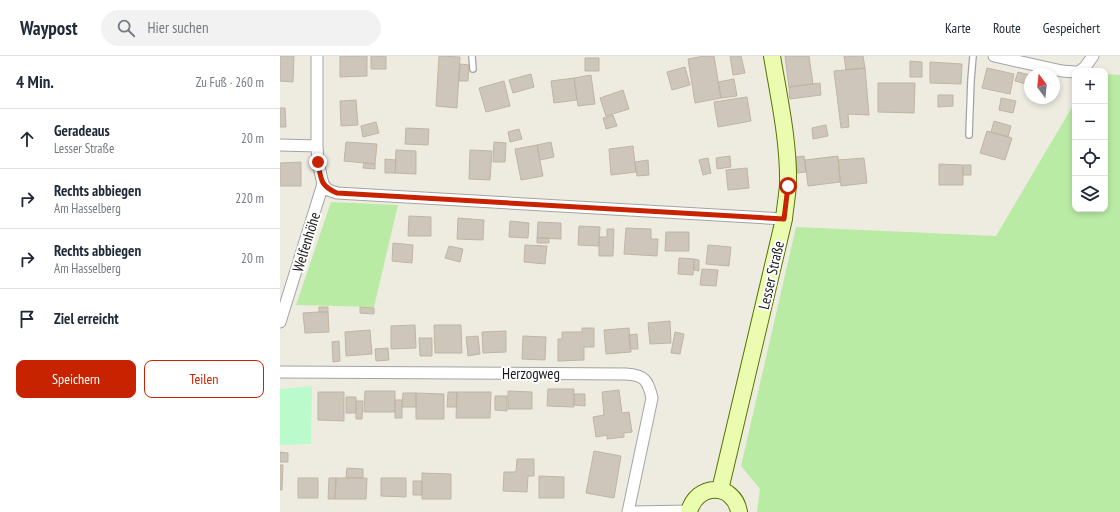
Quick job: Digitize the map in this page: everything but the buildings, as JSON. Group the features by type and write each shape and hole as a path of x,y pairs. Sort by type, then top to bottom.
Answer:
{"street":[{"path":"317,56 318,162 323,184 328,190 337,193 784,219"},
{"name":"Lesser Straße","path":"720,490 784,219 788,186 788,168 782,118 772,56"},
{"path":"994,56 1062,71 1072,72"},
{"path":"1084,68 1093,56"},
{"path":"280,145 317,146"},
{"name":"Welfenhöhe","path":"280,322 284,297 323,184"},
{"name":"Herzogweg","path":"280,372 626,374 643,378 646,380 652,398 628,512"},
{"path":"632,512 689,512 693,501 700,494 710,490 720,490 729,494 736,501 739,512"}],"lane":[{"path":"472,56 473,70"},
{"path":"970,135 973,56"}],"green space":[{"path":"1108,74 1120,75 1120,512 757,512 760,489 741,466 796,227 996,236 1072,107 1072,212 1108,212"},
{"path":"331,202 398,205 374,307 296,305"},
{"path":"312,386 311,444 280,445 280,389"}],"route":[{"path":"318,162 323,184 328,190 337,193 784,219 788,186"}]}
